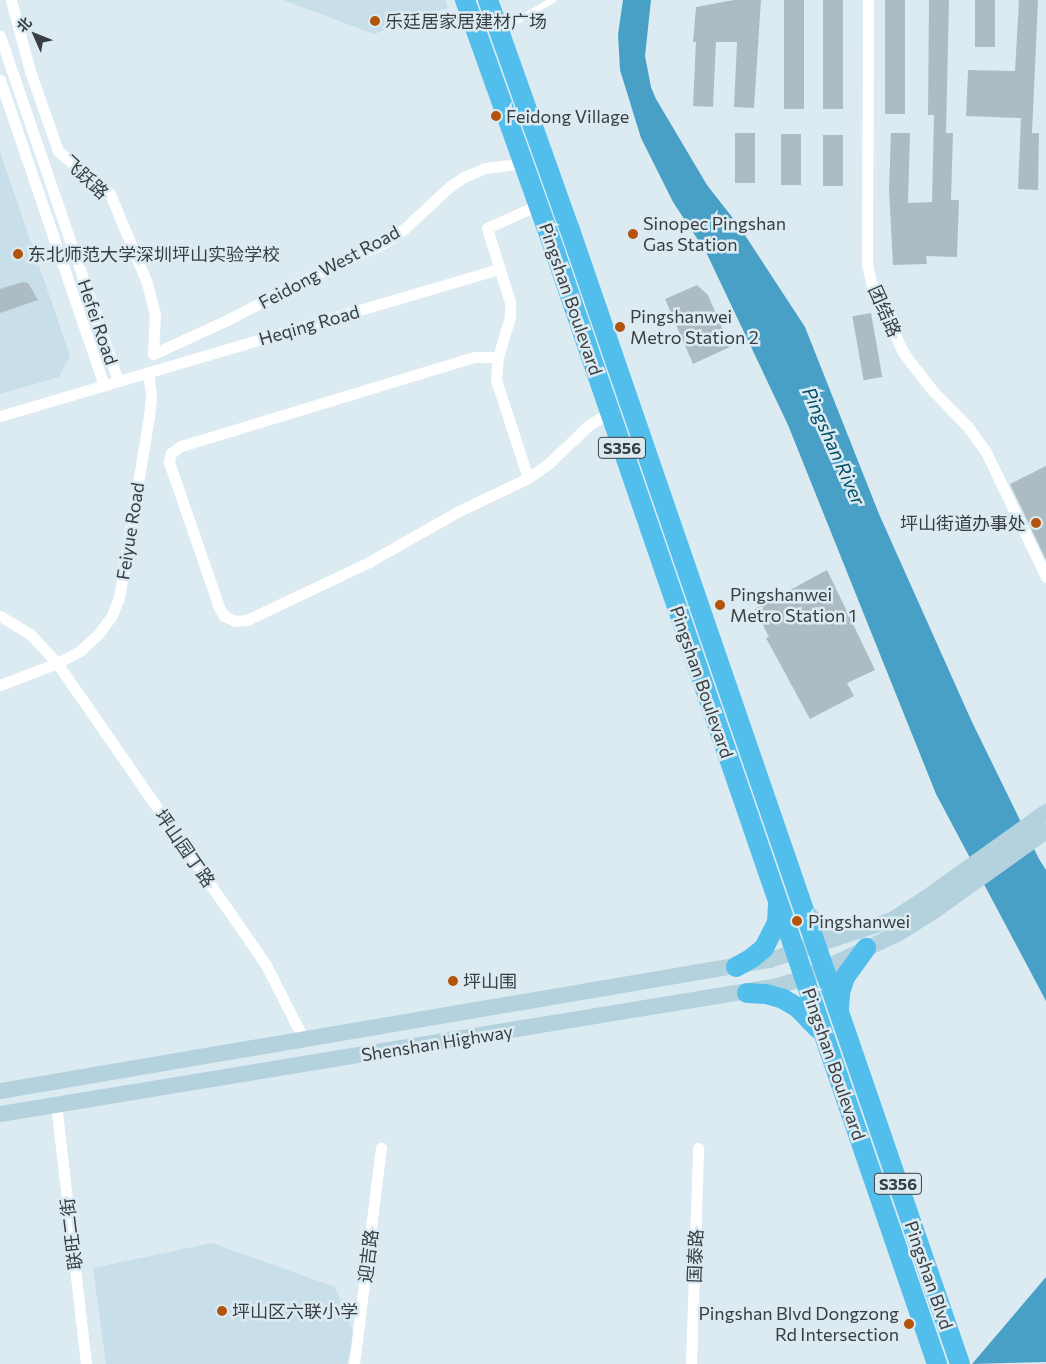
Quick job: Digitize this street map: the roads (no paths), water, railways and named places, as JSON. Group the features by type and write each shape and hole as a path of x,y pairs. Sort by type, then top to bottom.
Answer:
{"highway":[{"name":"Pingshan Boulevard","path":"465,0 610,413 937,1364"},
{"name":"Pingshan Boulevard","path":"488,0 569,227 784,854"},
{"name":"Pingshan Blvd","path":"784,854 958,1360"},
{"path":"736,967 752,958 764,948 773,935 778,910 776,896"},
{"path":"839,1013 840,993 845,977 866,948"},
{"path":"747,993 766,994 783,999 797,1007 809,1018 827,1044"}],"main road":[{"path":"970,876 1044,820"},
{"name":"Shenshan Highway","path":"0,1091 736,967 796,952 892,920 970,876"},
{"name":"Shenshan Highway","path":"0,1114 747,993 804,978 899,933 970,876"},
{"path":"802,907 813,919 827,927 853,933"}],"street":[{"name":"飞跃路","path":"11,0 30,71 58,151 110,194 148,283 154,314 154,354"},
{"name":"团结路","path":"868,0 868,264 872,285 903,352 934,392 968,427 985,450 1046,577"},
{"name":"Hefei Road","path":"0,36 118,381"},
{"name":"Hefei Road","path":"0,80 104,385"},
{"name":"Feidong West Road","path":"154,354 386,242 404,229 449,187 464,177 485,168 523,163"},
{"path":"528,478 496,380 498,357 510,317 510,302 487,228 538,206"},
{"name":"Heqing Road","path":"0,416 499,269"},
{"path":"498,357 474,357 181,446 171,453 169,462 219,607 224,616 235,621 247,620 369,562 457,512 528,478 548,464 590,424 610,413"},
{"name":"Feiyue Road","path":"0,685 57,663 81,650 99,633 111,617 119,598 149,416 151,396 148,372"},
{"name":"坪山园丁路","path":"0,616 30,634 57,663 266,965 304,1040"},
{"name":"联旺二街","path":"56,1104 86,1364"},
{"name":"迎吉路","path":"354,1364 381,1148"},
{"name":"国泰路","path":"692,1364 698,1148"}],"lane":[{"path":"499,31 553,0"}],"water":[{"name":"Pingshan River","path":"623,0 651,0 645,56 651,87 656,99 707,185 739,226 805,327 879,514 972,722 1046,870 1046,1001 936,794 788,425 706,252 673,202 641,138 620,70 618,34"},
{"path":"1046,1277 1046,1362 972,1364"}],"place":[{"name":"乐廷居家居建材广场","path":"375,21"},
{"name":"Feidong Village","path":"496,116"},
{"name":"Sinopec Pingshan Gas Station","path":"633,234"},
{"name":"东北师范大学深圳坪山实验学校","path":"18,254"},
{"name":"Pingshanwei Metro Station 2","path":"620,327"},
{"name":"坪山街道办事处","path":"1036,523"},
{"name":"Pingshanwei Metro Station 1","path":"720,605"},
{"name":"Pingshanwei","path":"797,921"},
{"name":"坪山围","path":"453,981"},
{"name":"坪山区六联小学","path":"222,1311"},
{"name":"Pingshan Blvd Dongzong Rd Intersection","path":"909,1324"}]}
